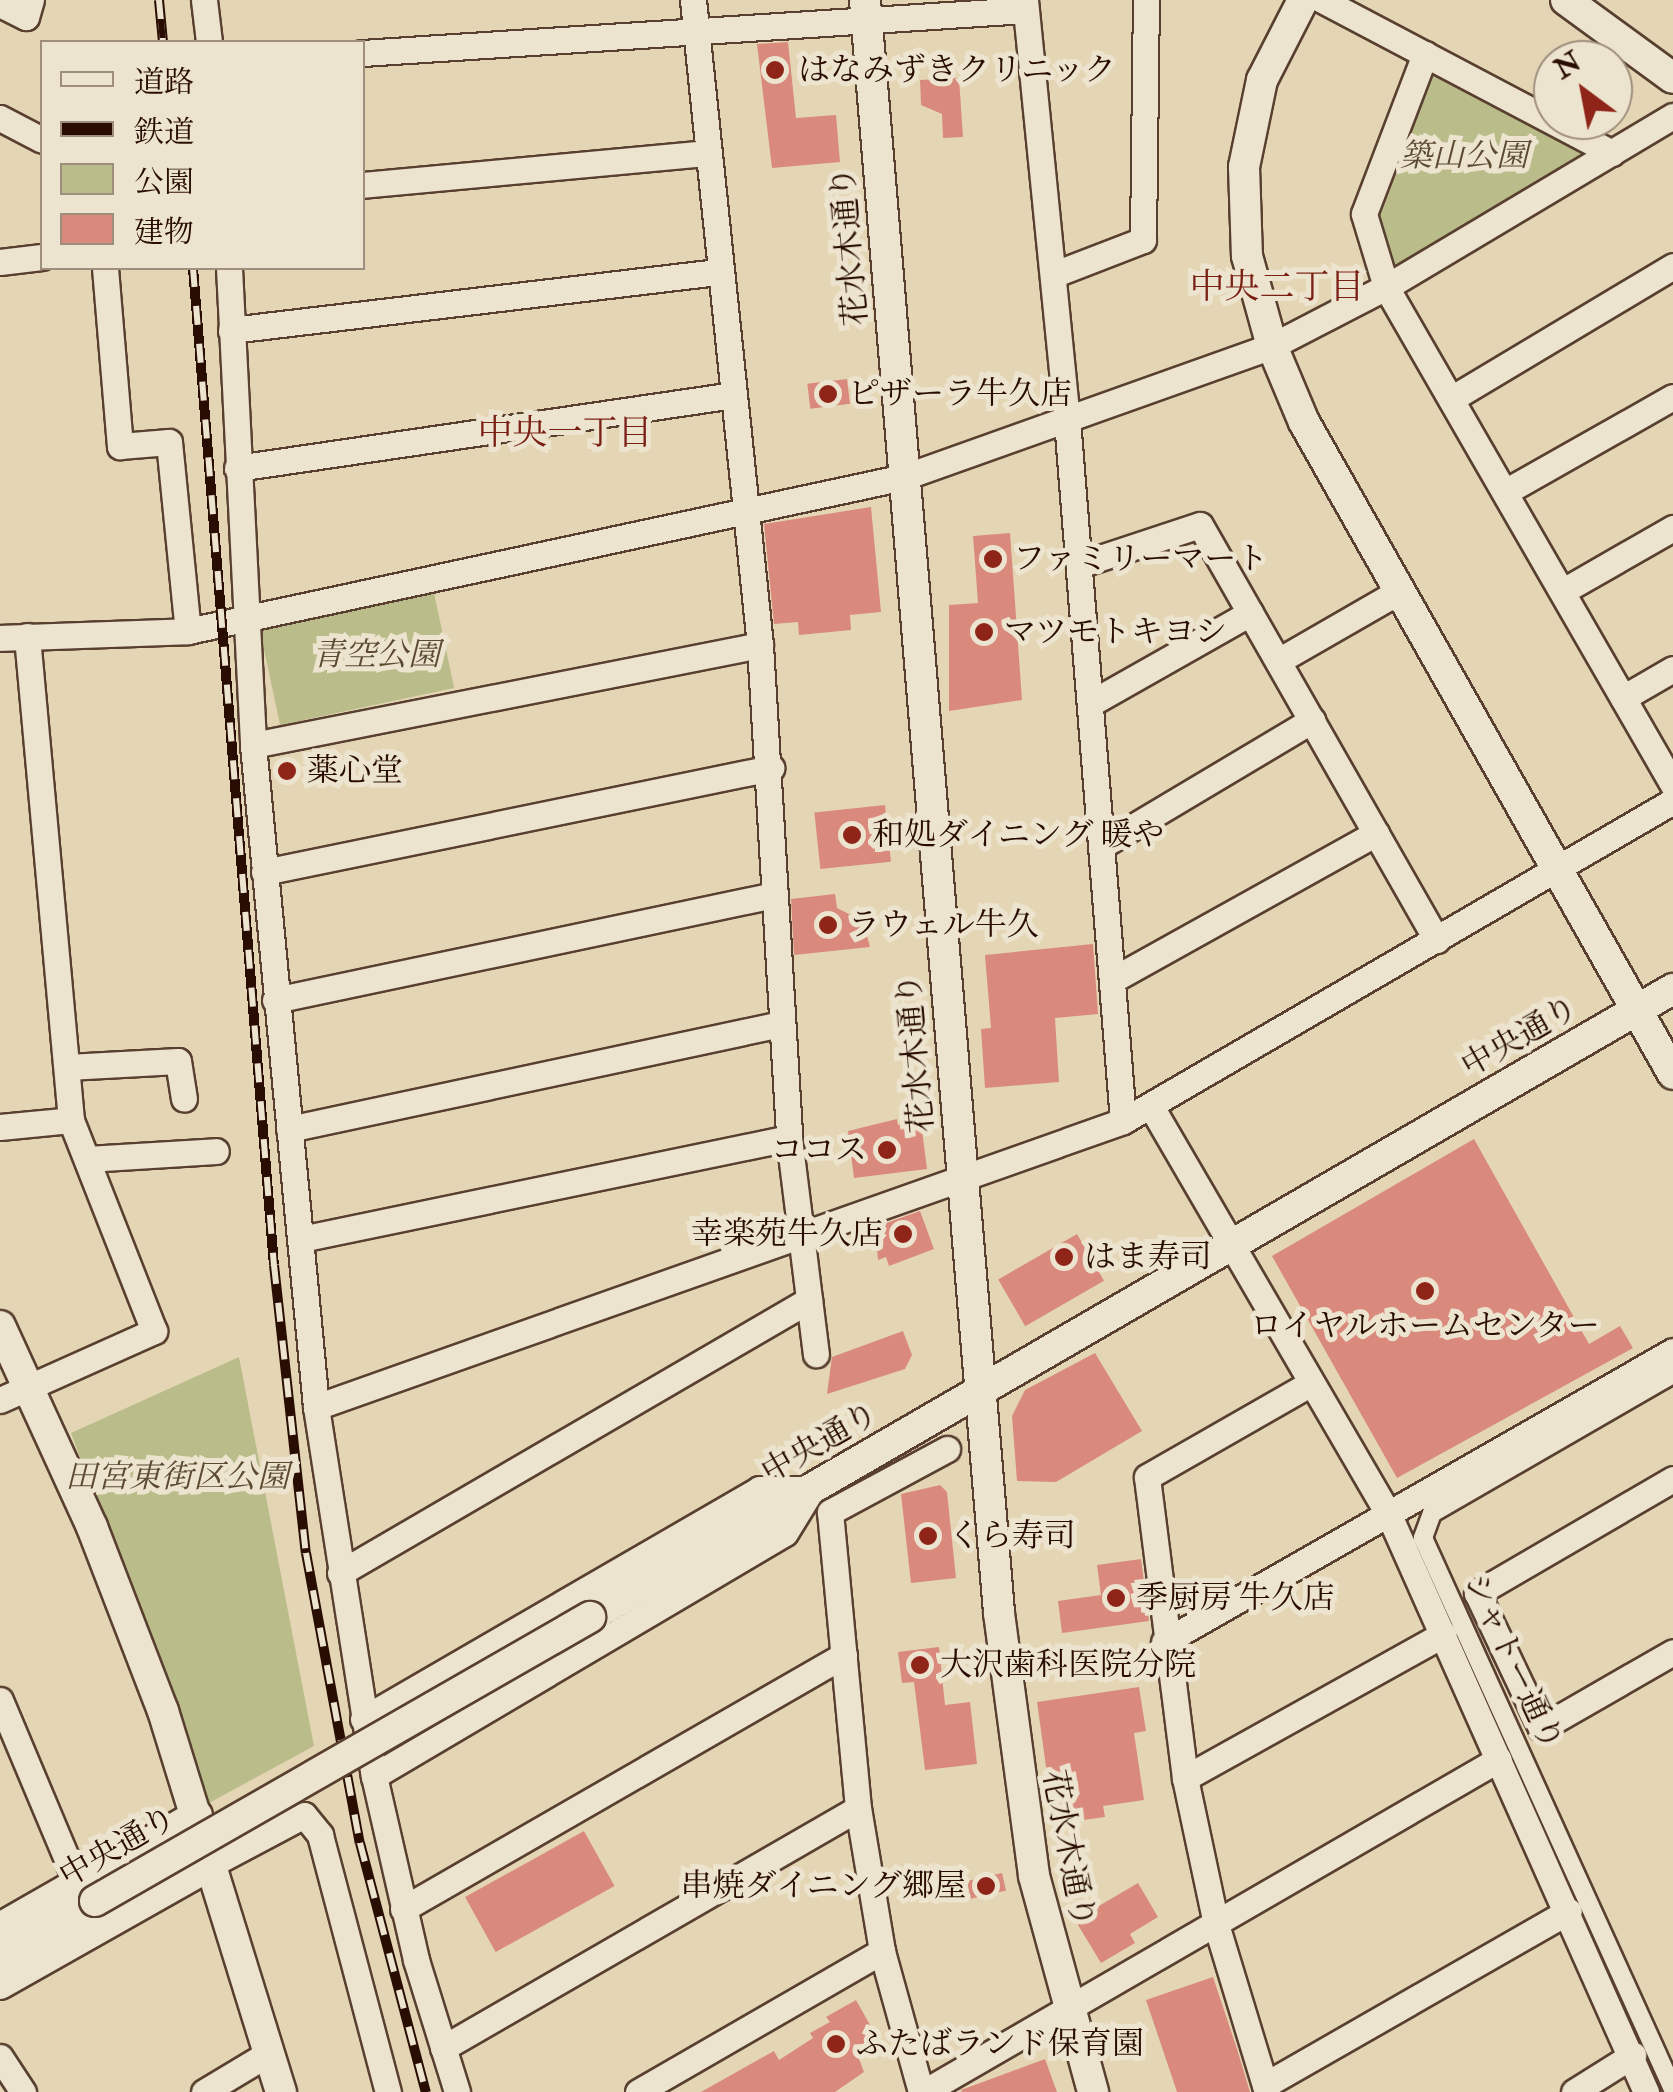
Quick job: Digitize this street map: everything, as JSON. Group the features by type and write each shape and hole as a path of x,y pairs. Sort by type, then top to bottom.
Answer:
{"street":[{"path":"0,4 26,16 30,0"},
{"path":"204,0 209,40"},
{"path":"693,0 760,645 771,768 774,896 789,1138 816,1354"},
{"path":"1054,274 1143,240 1146,0"},
{"path":"1303,0 1262,80 1244,167 1246,256 1272,346 1304,422 1673,1074"},
{"path":"1322,0 1612,153"},
{"path":"1566,0 1673,78"},
{"path":"365,52 698,30 866,11 1026,5 1068,420 1123,1121"},
{"name":"花水木通り","path":"866,11 979,1390 1015,1762 1067,2008 1092,2092"},
{"path":"1425,54 1364,214 1386,288 1673,785"},
{"path":"0,638 188,631 904,477 1272,346 1386,288 1673,116"},
{"path":"0,118 40,139"},
{"path":"365,185 707,153"},
{"path":"0,262 40,257"},
{"path":"1451,399 1673,266"},
{"path":"105,270 120,446 168,442 188,631"},
{"path":"229,270 253,745 316,1407 374,1776 403,1909 456,2092"},
{"path":"232,330 720,272"},
{"path":"237,468 734,395"},
{"path":"1505,492 1673,397"},
{"path":"1080,565 1200,525 1437,940"},
{"path":"1563,592 1673,528"},
{"path":"1278,662 1398,592"},
{"path":"1091,703 1250,613"},
{"path":"0,1400 31,1390 154,1330 71,1120 27,636"},
{"path":"253,745 760,645"},
{"path":"1624,698 1673,669"},
{"path":"1101,846 1312,720"},
{"path":"264,872 771,768"},
{"path":"316,1407 1123,1121 1152,1108 1673,801"},
{"path":"1114,979 1376,833"},
{"path":"275,1000 774,896"},
{"name":"中央通り","path":"0,1955 86,1892 590,1616 1673,989"},
{"path":"289,1129 781,1024"},
{"path":"66,1067 178,1061 184,1099"},
{"path":"1152,1108 1389,1515 1569,1911 1646,2092"},
{"path":"0,1127 71,1120"},
{"path":"300,1239 789,1138"},
{"path":"86,1160 216,1151"},
{"path":"340,1573 810,1300"},
{"path":"0,1326 92,1528 196,1815 281,2092"},
{"path":"1164,1642 1673,1351"},
{"name":"シャトー通り","path":"1673,1374 1432,1513 1422,1538 1673,2089"},
{"path":"1312,1383 1147,1477 1164,1642 1185,1778 1216,1924 1266,2089 1569,1911"},
{"path":"947,1449 830,1512 858,1808 882,1951 922,2092 1500,1759"},
{"path":"1673,1479 1477,1593 1541,1728 1673,1652"},
{"path":"364,1719 758,1489 812,1489"},
{"path":"374,1776 784,1533 812,1489"},
{"path":"1185,1778 1444,1634"},
{"path":"403,1909 844,1656"},
{"path":"0,1700 86,1892"},
{"path":"443,2048 858,1808"},
{"path":"0,1928 86,1892 196,1815"},
{"path":"0,1984 304,1815 320,1835 388,2092"},
{"path":"638,2092 882,1951"},
{"path":"204,2092 270,2052"},
{"path":"1574,2092 1633,2055"},
{"path":"0,2057 22,2092"}],"green space":[{"name":"築山公園","path":"1425,54 1533,111 1533,140 1587,140 1612,153 1386,287 1364,215"},
{"name":"青空公園","path":"434,593 454,688 280,725 260,630"},
{"name":"田宮東街区公園","path":"239,1357 314,1746 209,1803 71,1433"}],"building":[{"path":"788,42 796,118 836,115 840,162 772,168 757,44"},
{"path":"959,78 963,137 943,138 942,114 921,105 920,80"},
{"name":"ピザーラ牛久店","path":"847,379 850,404 810,409 807,384"},
{"path":"871,507 881,612 850,615 851,630 799,635 798,622 774,624 764,524"},
{"name":"マツモトキヨシ","path":"1010,533 1022,700 949,711 949,605 978,603 973,536"},
{"name":"和処ダイニング 暖や","path":"885,805 891,862 820,869 814,812"},
{"name":"ラウェル牛久","path":"835,894 837,908 863,921 870,947 794,955 791,899"},
{"path":"1093,944 1098,1014 1055,1018 1059,1082 985,1088 981,1029 991,1028 985,955"},
{"name":"ココス","path":"897,1119 898,1125 921,1122 927,1169 854,1178 848,1131"},
{"name":"ロイヤルホームセンター","path":"1474,1139 1589,1344 1620,1326 1633,1348 1397,1478 1272,1256"},
{"name":"幸楽苑牛久店","path":"920,1211 934,1249 889,1266 886,1257 878,1260 875,1227"},
{"name":"はま寿司","path":"1077,1234 1104,1281 1025,1326 998,1280"},
{"path":"903,1331 912,1355 905,1369 827,1394 832,1357"},
{"path":"1095,1353 1142,1431 1056,1482 1017,1481 1012,1416 1025,1390"},
{"name":"くら寿司","path":"940,1485 947,1492 956,1578 911,1583 901,1494"},
{"name":"季厨房 牛久店","path":"1141,1559 1149,1621 1062,1633 1058,1601 1101,1595 1097,1565"},
{"path":"939,1647 945,1705 970,1702 977,1764 925,1770 914,1682 902,1683 898,1652"},
{"path":"1139,1687 1146,1731 1134,1733 1144,1800 1103,1806 1105,1817 1054,1824 1037,1702"},
{"path":"584,1831 615,1886 496,1952 465,1897"},
{"name":"串焼ダイニング郷屋","path":"1002,1873 1006,1891 971,1899 967,1881"},
{"path":"1138,1883 1158,1917 1130,1934 1135,1943 1101,1963 1075,1920"},
{"path":"1213,1977 1250,2092 1177,2092 1146,2000"},
{"name":"ふたばランド保育園","path":"856,2000 878,2039 856,2051 864,2072 835,2092 701,2092 774,2051 779,2060 813,2038 810,2033 830,2022 826,2017"},
{"path":"1045,2059 1057,2092 961,2090"}],"railway":[{"path":"159,0 163,40"},
{"path":"193,270 274,1265 306,1553 360,1843 426,2092"}],"place":[{"name":"はなみずきクリニック","path":"775,70"},
{"name":"ピザーラ牛久店","path":"828,394"},
{"name":"ファミリーマート","path":"993,559"},
{"name":"マツモトキヨシ","path":"984,632"},
{"name":"薬心堂","path":"287,771"},
{"name":"和処ダイニング 暖や","path":"852,835"},
{"name":"ラウェル牛久","path":"828,925"},
{"name":"ココス","path":"887,1150"},
{"name":"幸楽苑牛久店","path":"903,1234"},
{"name":"はま寿司","path":"1064,1257"},
{"name":"ロイヤルホームセンター","path":"1425,1291"},
{"name":"くら寿司","path":"928,1536"},
{"name":"季厨房 牛久店","path":"1116,1598"},
{"name":"大沢歯科医院分院","path":"920,1665"},
{"name":"串焼ダイニング郷屋","path":"986,1886"},
{"name":"ふたばランド保育園","path":"836,2044"}],"district":[{"name":"中央二丁目","path":"1277,287"},
{"name":"中央一丁目","path":"565,433"}]}
